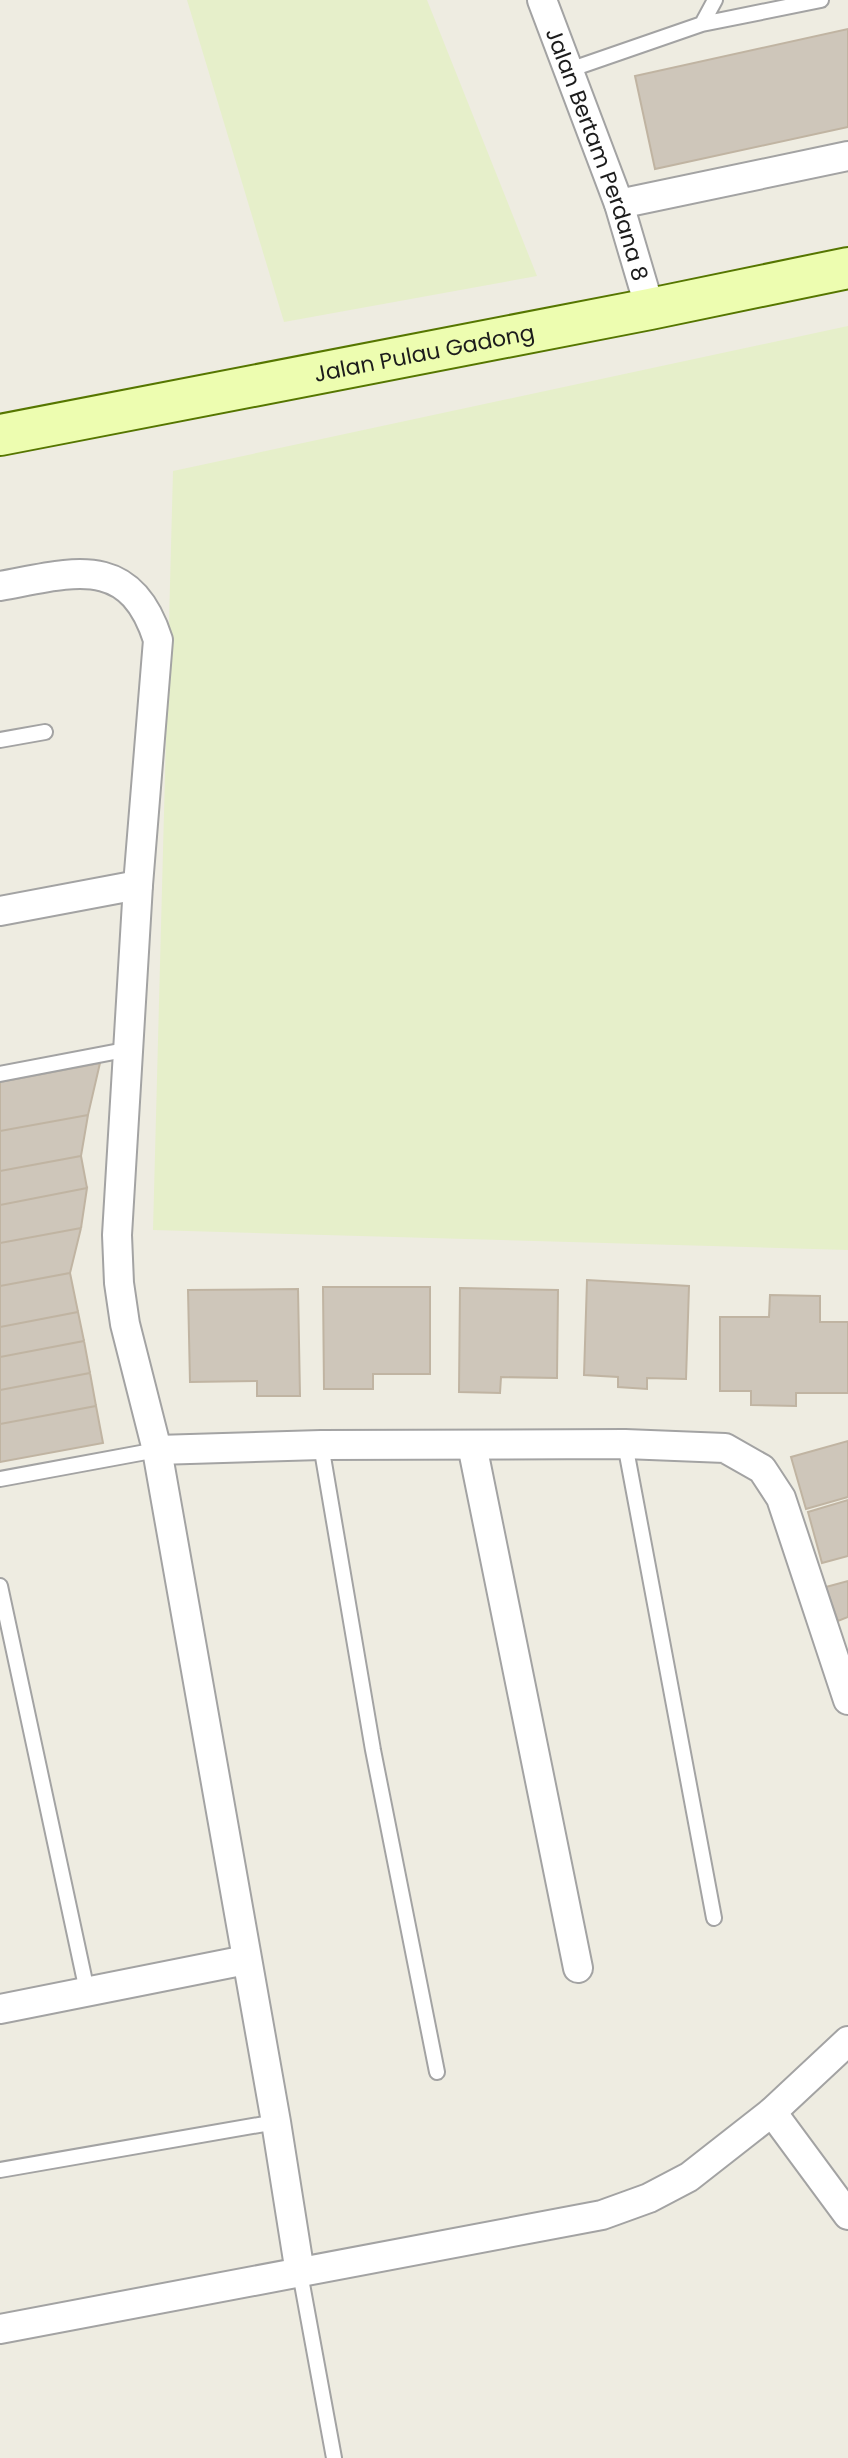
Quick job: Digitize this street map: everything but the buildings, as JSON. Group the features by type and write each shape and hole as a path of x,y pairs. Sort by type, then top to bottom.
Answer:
{"main road":[{"name":"Jalan Pulau Gadong","path":"0,435 848,268"}],"street":[{"name":"Jalan Bertam Perdana 8","path":"542,0 619,204 650,309"},
{"path":"619,204 848,156"},
{"path":"0,586 79,572 121,584 137,596 150,616 158,640 138,885 117,1235 119,1283 125,1324 157,1450 300,2273"},
{"path":"0,911 138,885"},
{"path":"157,1450 321,1445 625,1444 725,1448 762,1469 781,1498 848,1700"},
{"path":"472,1445 578,1968"},
{"path":"0,2009 246,1960"},
{"path":"0,2329 602,2215 649,2198 689,2177 772,2112 848,2041"},
{"path":"772,2112 848,2215"}],"lane":[{"path":"702,24 715,0"},
{"path":"569,70 702,24 821,0"},
{"path":"0,740 45,732"},
{"path":"0,1074 130,1049"},
{"path":"625,1444 714,1918"},
{"path":"321,1445 373,1750 437,2072"},
{"path":"0,1479 157,1450"},
{"path":"0,1586 87,1991"},
{"path":"0,2170 276,2122"},
{"path":"300,2273 334,2458"}],"green space":[{"path":"187,0 427,0 537,276 284,322"},
{"path":"848,326 848,1250 153,1230 173,471"}]}
